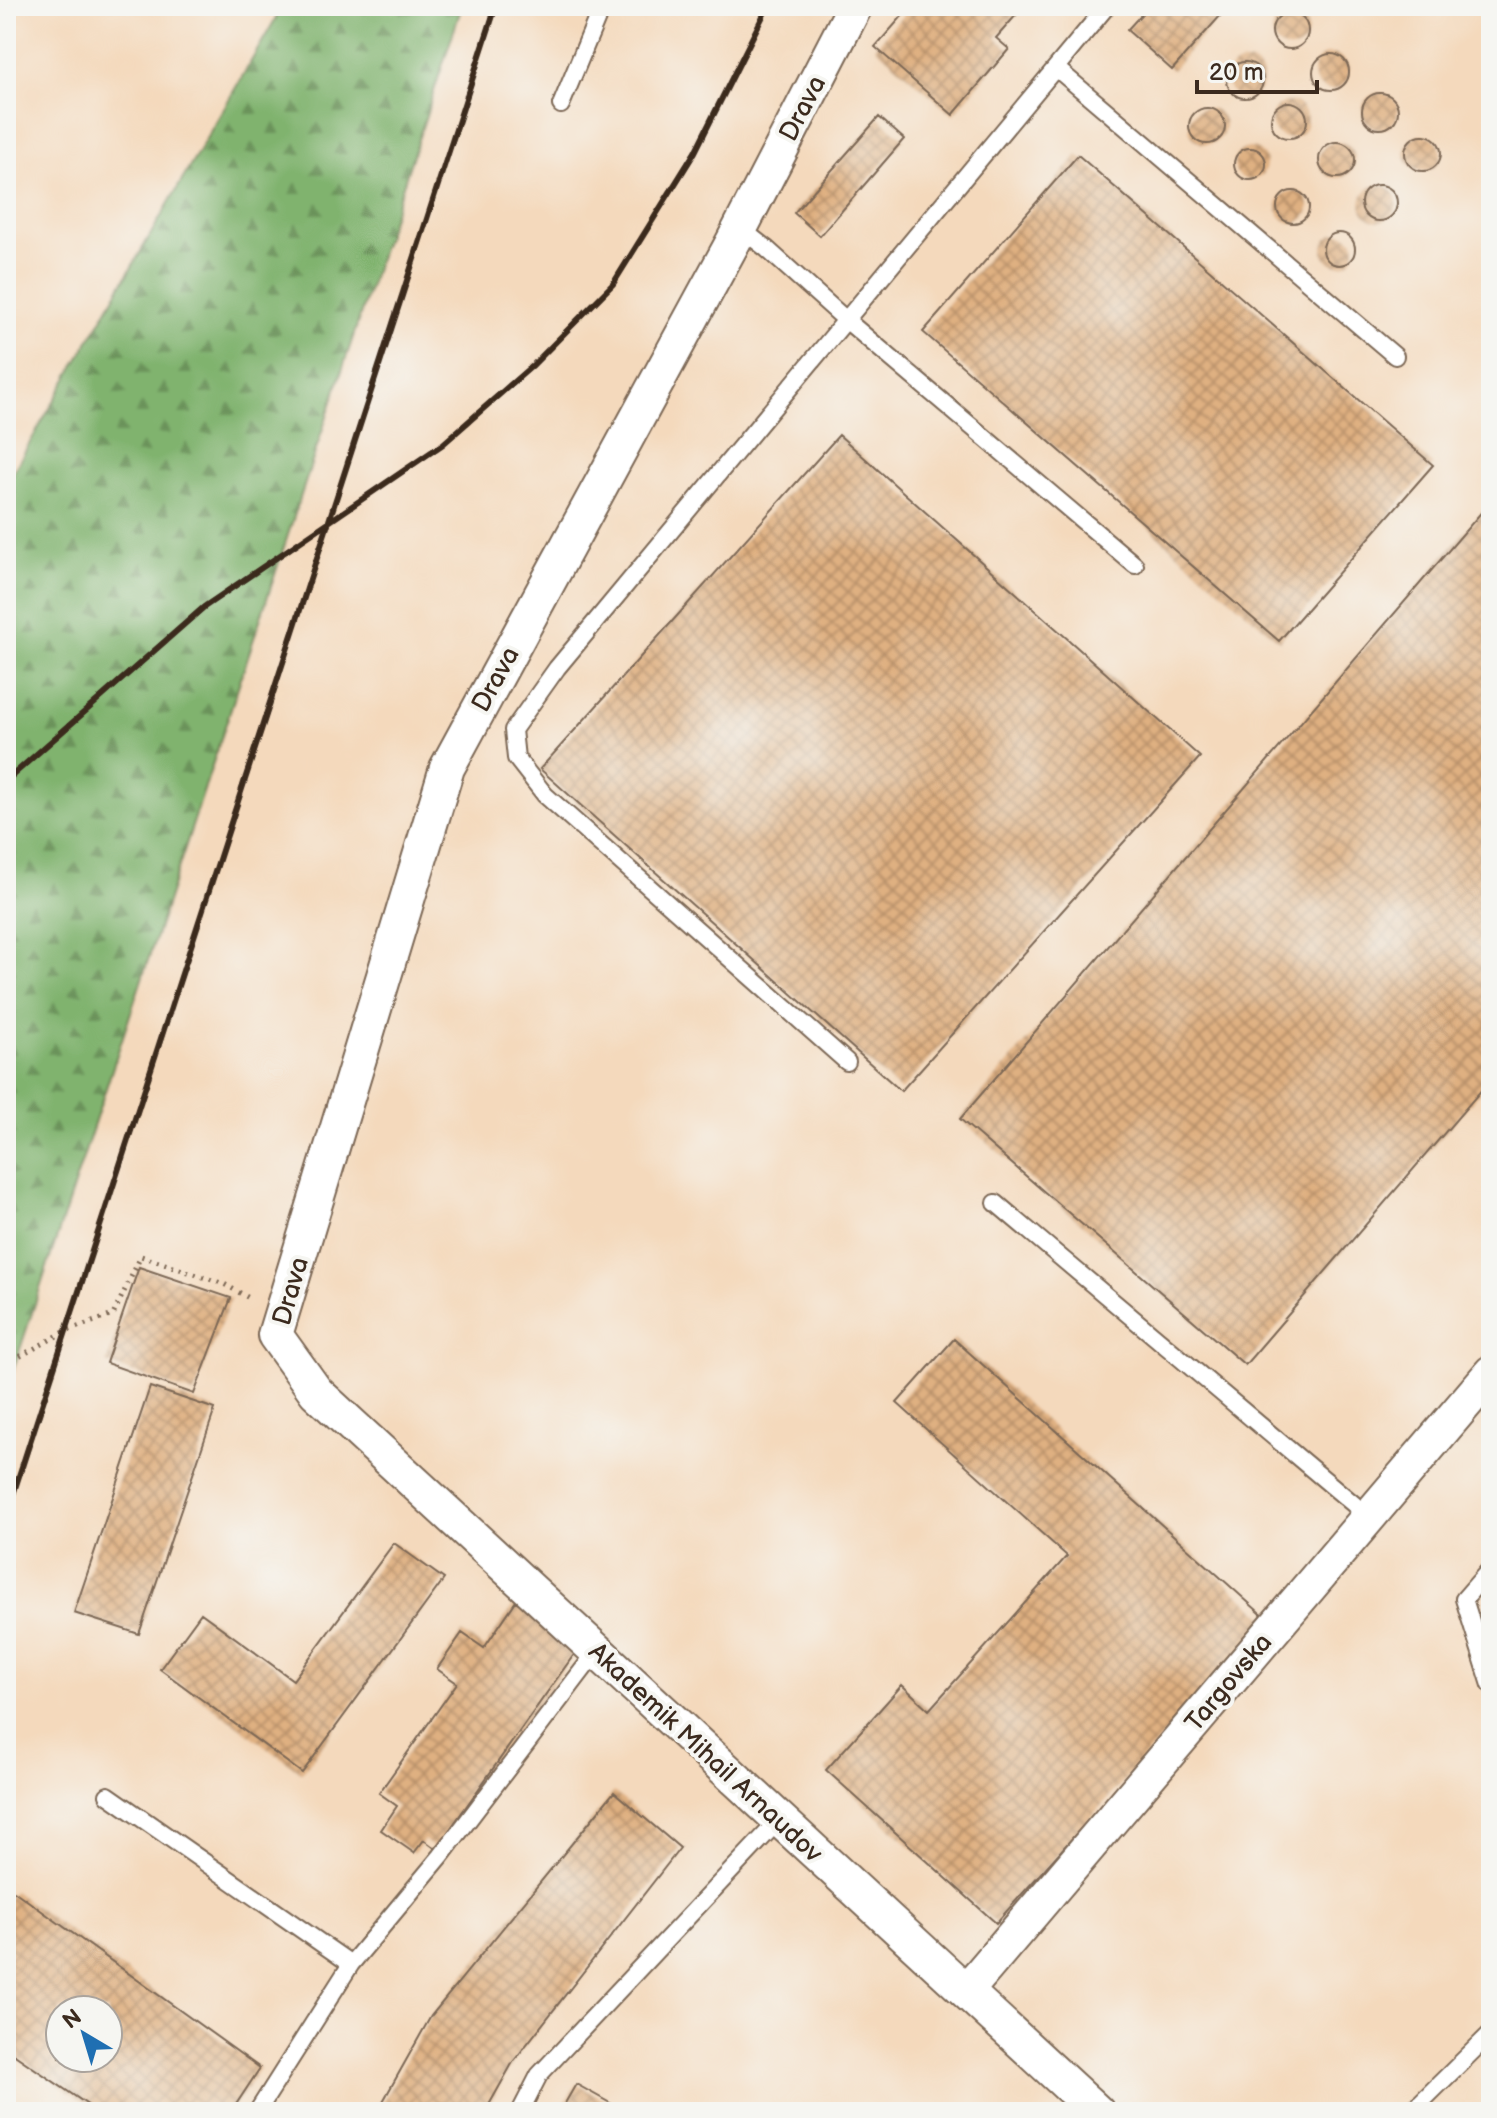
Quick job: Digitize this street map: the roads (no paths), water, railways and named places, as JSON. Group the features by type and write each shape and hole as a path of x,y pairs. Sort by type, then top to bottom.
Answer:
{"street":[{"name":"Drava","path":"316,1392 275,1335 447,768 740,228 855,6"},
{"name":"Targovska","path":"966,1991 1491,1373"},
{"name":"Akademik Mihail Arnaudov","path":"316,1392 1097,2112"}],"lane":[{"path":"561,105 602,6"},
{"path":"847,1062 545,795 516,758 513,730 557,668 1107,6"},
{"path":"1056,68 1395,356"},
{"path":"740,228 1135,565"},
{"path":"996,1203 1369,1517"},
{"path":"1491,1568 1464,1599 1491,1685"},
{"path":"257,2112 351,1964 441,1856 597,1651"},
{"path":"108,1795 351,1964"},
{"path":"520,2112 539,2075 779,1820"},
{"path":"1411,2112 1491,2033"}],"railway":[{"path":"6,1516 496,6"},
{"path":"6,781 204,607 443,444 533,365 613,284 695,152 768,6"}]}
